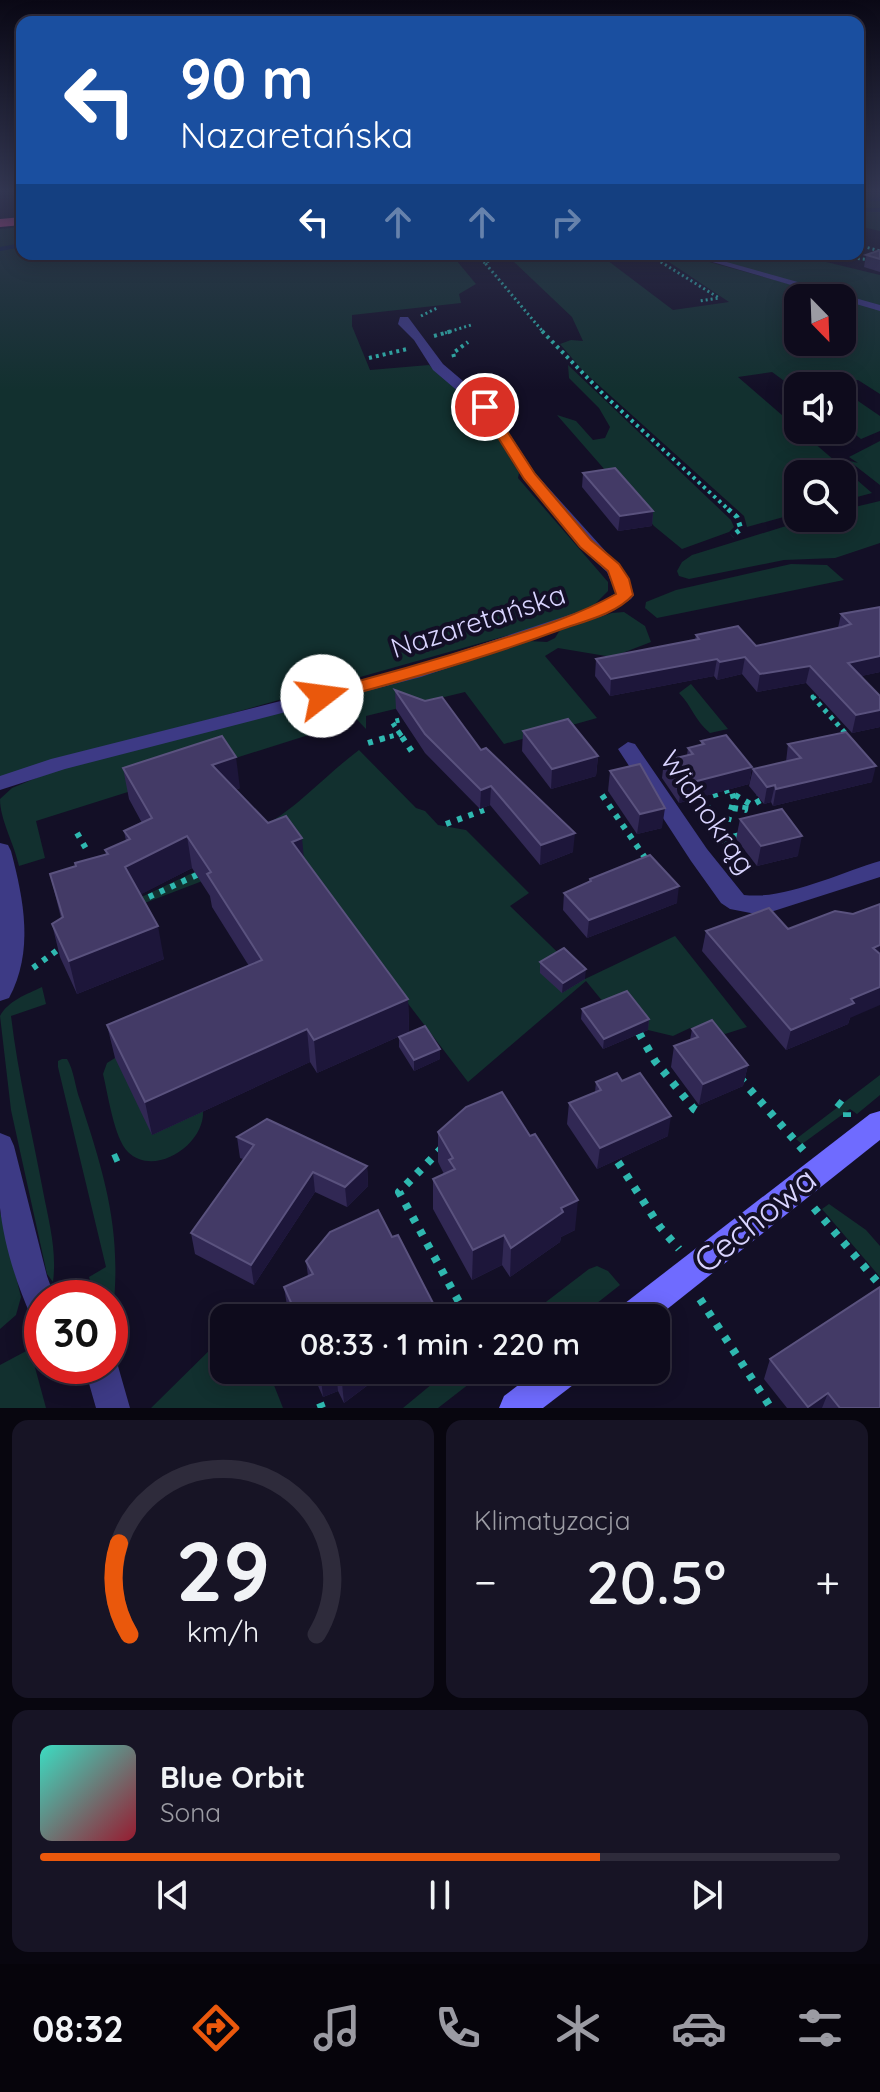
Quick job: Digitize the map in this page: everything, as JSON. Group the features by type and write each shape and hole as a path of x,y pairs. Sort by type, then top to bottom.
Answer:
{"street":[{"name":"Nazaretańska","path":"0,783 58,764 414,673 599,611 625,595 621,579 613,568 586,543 529,476 485,407 438,367 404,320"},
{"name":"Widnokrąg","path":"628,749 706,866 729,897 738,903 761,906 782,901 880,869"},
{"path":"0,851 8,880 14,946 9,973 0,991"},
{"name":"Cechowa","path":"649,1304 880,1123"},
{"path":"0,1146 33,1280"},
{"path":"106,1384 113,1408"},
{"path":"516,1408 547,1384"}],"lane":[{"path":"710,260 880,308"}],"path":[{"path":"480,260 554,347 737,517 741,529 732,536"},
{"path":"485,263 491,260"},
{"path":"658,260 719,298 699,301"},
{"path":"369,358 409,348 429,352 427,346 435,336 471,325"},
{"path":"828,694 813,697 849,738"},
{"path":"411,717 392,722 415,756"},
{"path":"368,743 400,734"},
{"path":"732,791 752,805 761,800 750,784"},
{"path":"722,841 719,825 703,799 740,786"},
{"path":"722,841 732,809 732,791"},
{"path":"602,795 651,866"},
{"path":"713,812 722,814 732,809 745,810 746,802"},
{"path":"446,824 484,810"},
{"path":"77,833 88,852"},
{"path":"713,849 722,841 747,833"},
{"path":"126,910 204,871"},
{"path":"32,969 51,952 77,938"},
{"path":"639,1033 655,1061 694,1109 702,1114"},
{"path":"730,1064 804,1151"},
{"path":"837,1102 847,1110 847,1118"},
{"path":"454,1136 399,1192 460,1304"},
{"path":"113,1159 124,1154"},
{"path":"618,1162 660,1227 679,1249"},
{"path":"818,1212 880,1285"},
{"path":"700,1299 771,1408"}],"green space":[{"path":"0,259 456,260 476,284 459,294 461,303 352,315 352,326 370,370 429,365 480,409 519,473 518,478 608,582 608,591 592,607 530,629 0,779"},
{"path":"512,260 607,260 673,310 729,302 666,260 702,260 790,284 784,284 784,356 856,356 856,302 880,310 880,394 856,380 856,372 784,372 784,381 772,372 738,377 784,417 784,444 815,444 834,460 784,460 784,517 747,527 744,516 583,371 560,344 571,340 583,341 572,317"},
{"path":"715,260 818,260 880,275 880,306 856,299 856,284 801,284"},
{"path":"568,365 731,520 734,527 729,532 682,549 654,526 557,415 576,421 593,440 605,438 610,427 599,408 569,378"},
{"path":"856,400 880,416 880,431 861,439 856,435"},
{"path":"880,441 880,485 856,466 856,460 849,457"},
{"path":"856,479 872,493 856,497"},
{"path":"880,501 880,543 835,558 784,560 689,579 679,576 677,571 682,562 692,555 784,527 784,532 856,532 856,507"},
{"path":"791,564 827,565 844,580 657,618 645,608 646,602 676,590"},
{"path":"624,612 645,626 651,642 612,657 558,648 545,656 597,718 504,744 465,692 366,716 366,729 343,705 347,696 436,672 529,641 547,642 555,638 560,630"},
{"path":"691,684 728,729 710,733 701,724 679,693"},
{"path":"312,704 324,711 337,726 36,821 45,858 19,866 0,799 12,788 53,771"},
{"path":"359,750 416,808 425,811 438,825 466,830 529,893 510,906 585,979 675,936 747,1027 725,1034 704,1026 673,1036 648,1030 626,1001 608,1008 586,981 468,1082 289,848 137,906 131,902 264,839 257,830 297,803"},
{"path":"42,987 46,1004 11,1016 52,1236 53,1280 47,1274 11,1110 0,1016 24,995"},
{"path":"115,1058 203,1111 196,1135 176,1154 151,1161 139,1159 123,1145 115,1126 103,1074 107,1063"},
{"path":"67,1059 71,1068 104,1179 113,1229 115,1280 90,1280 89,1277 106,1267 58,1061"},
{"path":"880,1075 880,1095 857,1114 850,1109 802,1144 796,1139"},
{"path":"829,1204 866,1230 880,1246 880,1277 822,1209"},
{"path":"0,1212 21,1297 16,1315 0,1329"},
{"path":"597,1266 608,1271 620,1285 596,1304 543,1304"},
{"path":"210,1350 210,1384 274,1384 283,1408 151,1408"},
{"path":"24,1352 24,1384 39,1384 46,1408 0,1408 0,1365"},
{"path":"432,1384 469,1384 438,1408 403,1408"}],"building":[{"path":"615,468 653,511 620,516 583,473"},
{"path":"880,607 880,656 848,663 880,696 880,710 856,715 810,666 760,674 745,657 720,662 717,659 611,679 596,659 699,639 696,635 738,626 756,646 842,627 851,624 841,614"},
{"path":"395,690 425,701 442,697 481,750 486,748 575,833 541,845 491,786 481,790 425,734"},
{"path":"568,719 598,756 552,769 523,731"},
{"path":"846,732 876,766 776,789 775,785 767,787 753,769 801,758 788,744"},
{"path":"726,735 752,767 681,785 664,761 693,754 688,748 704,744 701,741"},
{"path":"222,736 236,757 212,765 268,823 286,816 302,838 292,842 408,999 314,1040 307,1029 145,1102 107,1025 262,960 207,874 211,872 187,836 125,867 158,926 69,961 52,924 63,917 50,874 108,854 105,850 130,839 124,831 152,818 123,768"},
{"path":"640,764 665,808 640,814 610,771"},
{"path":"782,809 802,836 761,846 740,819"},
{"path":"650,855 679,886 589,920 564,893 590,879"},
{"path":"880,904 880,945 873,948 880,954 880,987 851,999 854,1003 791,1030 706,931 769,908 788,929 835,911 853,914"},
{"path":"564,948 586,969 563,983 540,962"},
{"path":"627,991 649,1019 604,1039 582,1009"},
{"path":"712,1020 748,1065 703,1084 674,1046 698,1037 692,1029"},
{"path":"425,1026 440,1049 414,1060 399,1037"},
{"path":"617,1073 622,1081 640,1073 671,1116 600,1148 569,1103 601,1090 596,1082"},
{"path":"502,1092 530,1136 535,1134 578,1200 561,1208 563,1212 511,1248 504,1235 473,1250 433,1179 455,1169 449,1160 453,1158 438,1132 466,1107"},
{"path":"267,1119 367,1166 345,1187 313,1172 251,1265 191,1233 254,1145 237,1137"},
{"path":"378,1210 392,1237 398,1235 433,1304 292,1304 284,1287 313,1274 306,1261 330,1232"},
{"path":"880,1287 880,1408 840,1408 828,1393 808,1407 770,1359"}],"route":[{"path":"322,696 414,673 525,637 599,611 625,595 621,579 613,568 586,543 529,476 485,407"}]}
